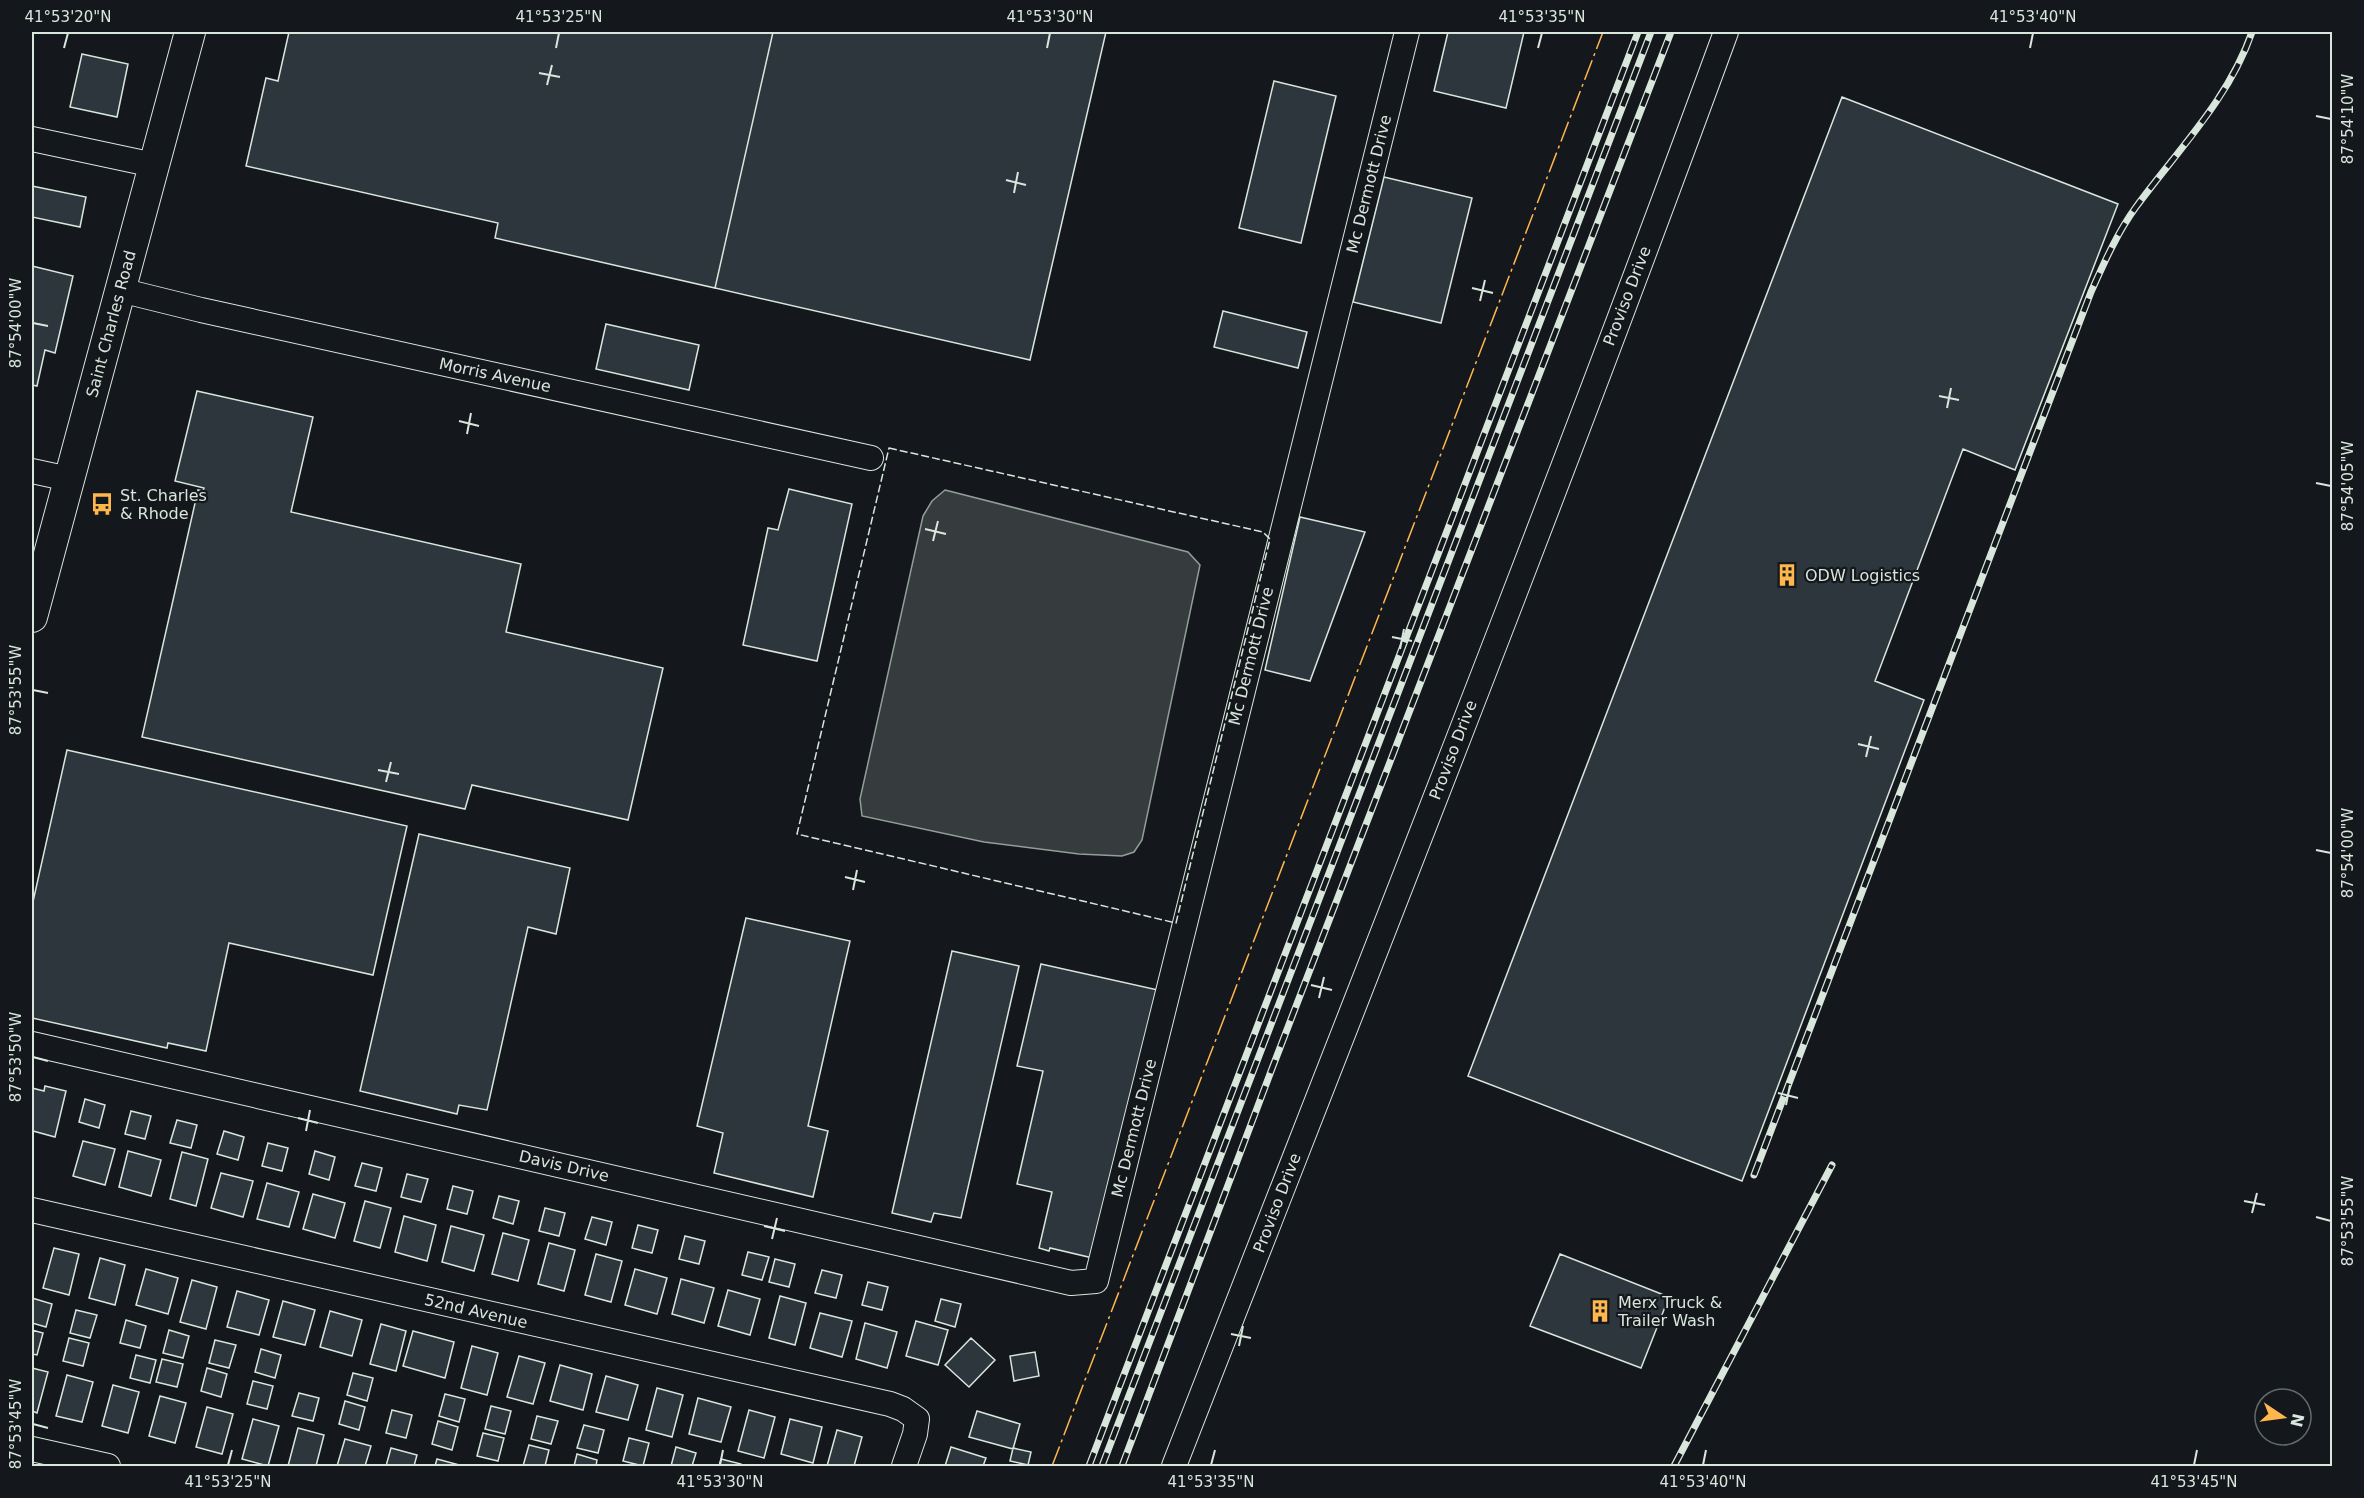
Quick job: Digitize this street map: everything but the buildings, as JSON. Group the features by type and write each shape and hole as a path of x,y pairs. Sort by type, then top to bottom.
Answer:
{"main road":[{"name":"Saint Charles Road","path":"32,617 190,32"}],"street":[{"name":"Mc Dermott Drive","path":"1096,1281 1407,32"},
{"name":"Proviso Drive","path":"1174,1467 1341,1041 1726,32"},
{"path":"32,139 154,165"},
{"name":"Morris Avenue","path":"120,290 201,310 871,458"},
{"path":"32,471 69,479"},
{"name":"Davis Drive","path":"32,1044 1071,1283 1096,1281"},
{"name":"52nd Avenue","path":"32,1210 890,1404 903,1409 917,1419 915,1434 904,1467"},
{"path":"32,1449 108,1467"}],"shaded area":[{"path":"945,490 1188,552 1200,565 1142,840 1134,852 1122,856 1079,854 984,842 862,816 860,799 923,516 932,501"}],"railway":[{"path":"1089,1466 1638,32"},
{"path":"1102,1466 1651,32"},
{"path":"1122,1466 1273,1066 1671,32"},
{"path":"1754,1175 2091,292 2123,227 2216,102 2230,80 2252,32"},
{"path":"1674,1466 1832,1165"}],"fence":[{"path":"889,448 1263,532 1270,539 1176,923 797,834 889,448"}],"power":[{"path":"1052,1466 1603,32"}],"place":[{"name":"St. Charles & Rhode","path":"102,504"},
{"name":"ODW Logistics","path":"1787,575"},
{"name":"Merx Truck & Trailer Wash","path":"1600,1311"}]}
